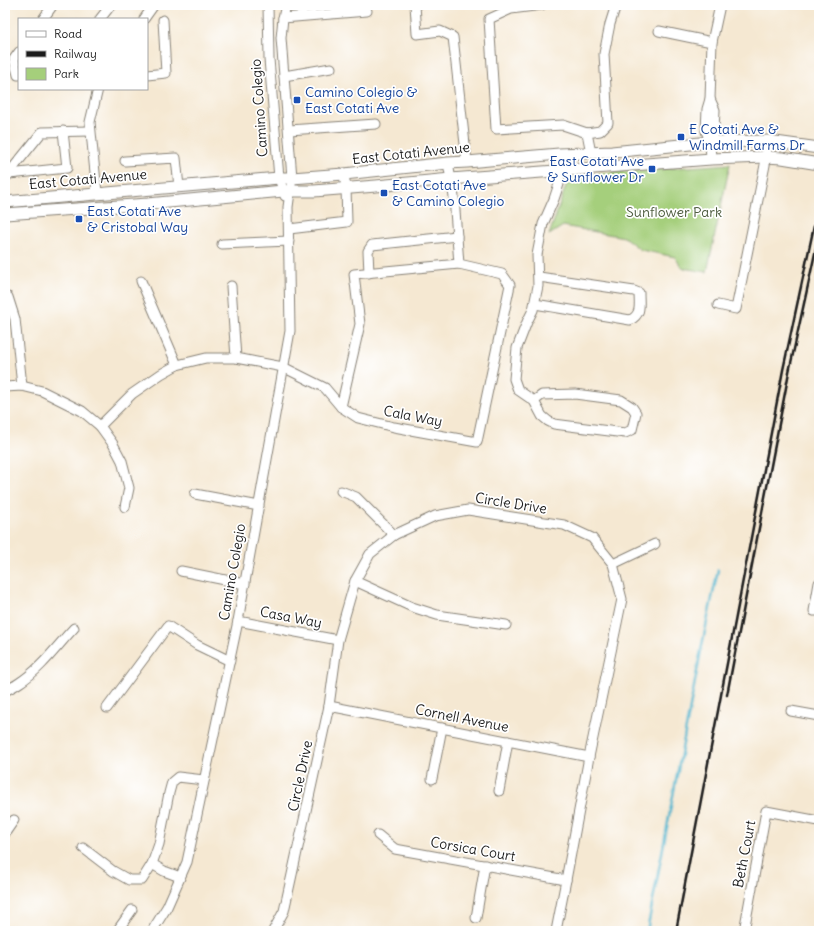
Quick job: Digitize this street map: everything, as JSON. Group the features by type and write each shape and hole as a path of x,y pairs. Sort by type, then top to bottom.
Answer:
{"main road":[{"name":"East Cotati Avenue","path":"5,202 97,193 344,174 448,163 559,154 591,153 710,142 768,141 819,148"},
{"name":"East Cotati Avenue","path":"5,214 710,159 766,157 819,164"},
{"path":"178,187 180,201"},
{"path":"97,193 99,207"}],"street":[{"path":"44,18 54,5"},
{"path":"101,18 111,5"},
{"path":"145,18 154,5"},
{"name":"Camino Colegio","path":"268,5 269,59 279,178 287,191"},
{"name":"Camino Colegio","path":"152,931 167,908 187,862 238,621 290,330 287,191 292,178 281,38 286,5"},
{"path":"415,5 417,34 440,31 453,37 467,162"},
{"path":"542,5 511,9 489,19 496,129 563,125 588,133 600,131 608,124 604,54 615,8 611,5"},
{"path":"710,159 710,142 706,131 706,108 710,99 712,42 720,5"},
{"path":"283,18 367,11"},
{"path":"148,74 166,73 163,20"},
{"path":"659,31 712,42"},
{"path":"18,53 14,59 18,75"},
{"path":"284,76 331,68"},
{"path":"97,193 90,122 98,90"},
{"path":"289,130 376,124"},
{"path":"7,176 42,132 90,130"},
{"path":"7,176 67,168 63,131"},
{"path":"588,133 591,153"},
{"path":"718,305 736,309 768,141"},
{"path":"534,401 542,395 575,394 621,400 632,407 636,413 632,430 625,434 554,424 542,416 534,401 518,390 514,379 517,348 535,304 538,286 537,255 543,224 559,184 559,154"},
{"path":"125,161 176,158 178,187"},
{"path":"341,407 360,324 354,274 459,264 454,197 448,163"},
{"path":"289,229 347,222 344,174"},
{"path":"369,273 368,251 372,245 457,236"},
{"path":"222,244 289,241"},
{"name":"Cala Way","path":"100,426 132,394 177,365 206,358 236,358 283,367 325,388 341,407 358,418 394,427 477,442 510,285 502,274 459,264"},
{"path":"535,304 630,320 635,317 639,310 639,293 634,291 538,277"},
{"path":"141,281 177,365"},
{"path":"231,286 236,358"},
{"path":"8,297 16,319 22,386"},
{"path":"5,387 22,386 42,391 82,411 100,426 122,462 129,488 125,507"},
{"path":"341,491 356,497 394,535"},
{"path":"195,494 259,506"},
{"name":"Circle Drive","path":"273,931 284,911 329,706 338,640 355,582 370,554 394,535 435,516 468,510 564,525 592,538 613,564 622,599 589,756 556,931"},
{"path":"613,564 655,544"},
{"path":"181,571 245,584"},
{"path":"355,582 412,607 437,615 506,625"},
{"path":"819,583 814,610 819,611"},
{"name":"Casa Way","path":"238,621 338,640"},
{"path":"107,708 168,626 197,645 230,660"},
{"path":"5,691 19,683 37,668 53,653 74,628"},
{"name":"Cornell Avenue","path":"329,706 589,756"},
{"path":"791,711 819,716"},
{"path":"432,779 442,728"},
{"path":"499,791 508,741"},
{"path":"83,848 113,871 129,880 142,880 152,864 159,844 172,782 178,777 204,780"},
{"name":"Beth Court","path":"744,931 766,811 819,821"},
{"path":"5,833 14,820"},
{"name":"Corsica Court","path":"378,835 395,849 566,880"},
{"path":"152,864 164,871 180,877"},
{"path":"476,918 485,866"},
{"path":"117,931 132,910"}],"green space":[{"name":"Sunflower Park","path":"730,164 707,272 682,268 675,257 641,250 624,237 563,226 549,235 568,180 574,175"}],"waterway":[{"path":"647,931 702,645 718,570"}],"railway":[{"path":"676,931 783,370 819,203"},
{"path":"727,695 789,372 819,235"}],"place":[{"name":"Camino Colegio & East Cotati Ave","path":"297,100"},
{"name":"E Cotati Ave & Windmill Farms Dr","path":"681,137"},
{"name":"East Cotati Ave & Sunflower Dr","path":"652,169"},
{"name":"East Cotati Ave & Camino Colegio","path":"384,193"},
{"name":"East Cotati Ave & Cristobal Way","path":"79,219"}]}
